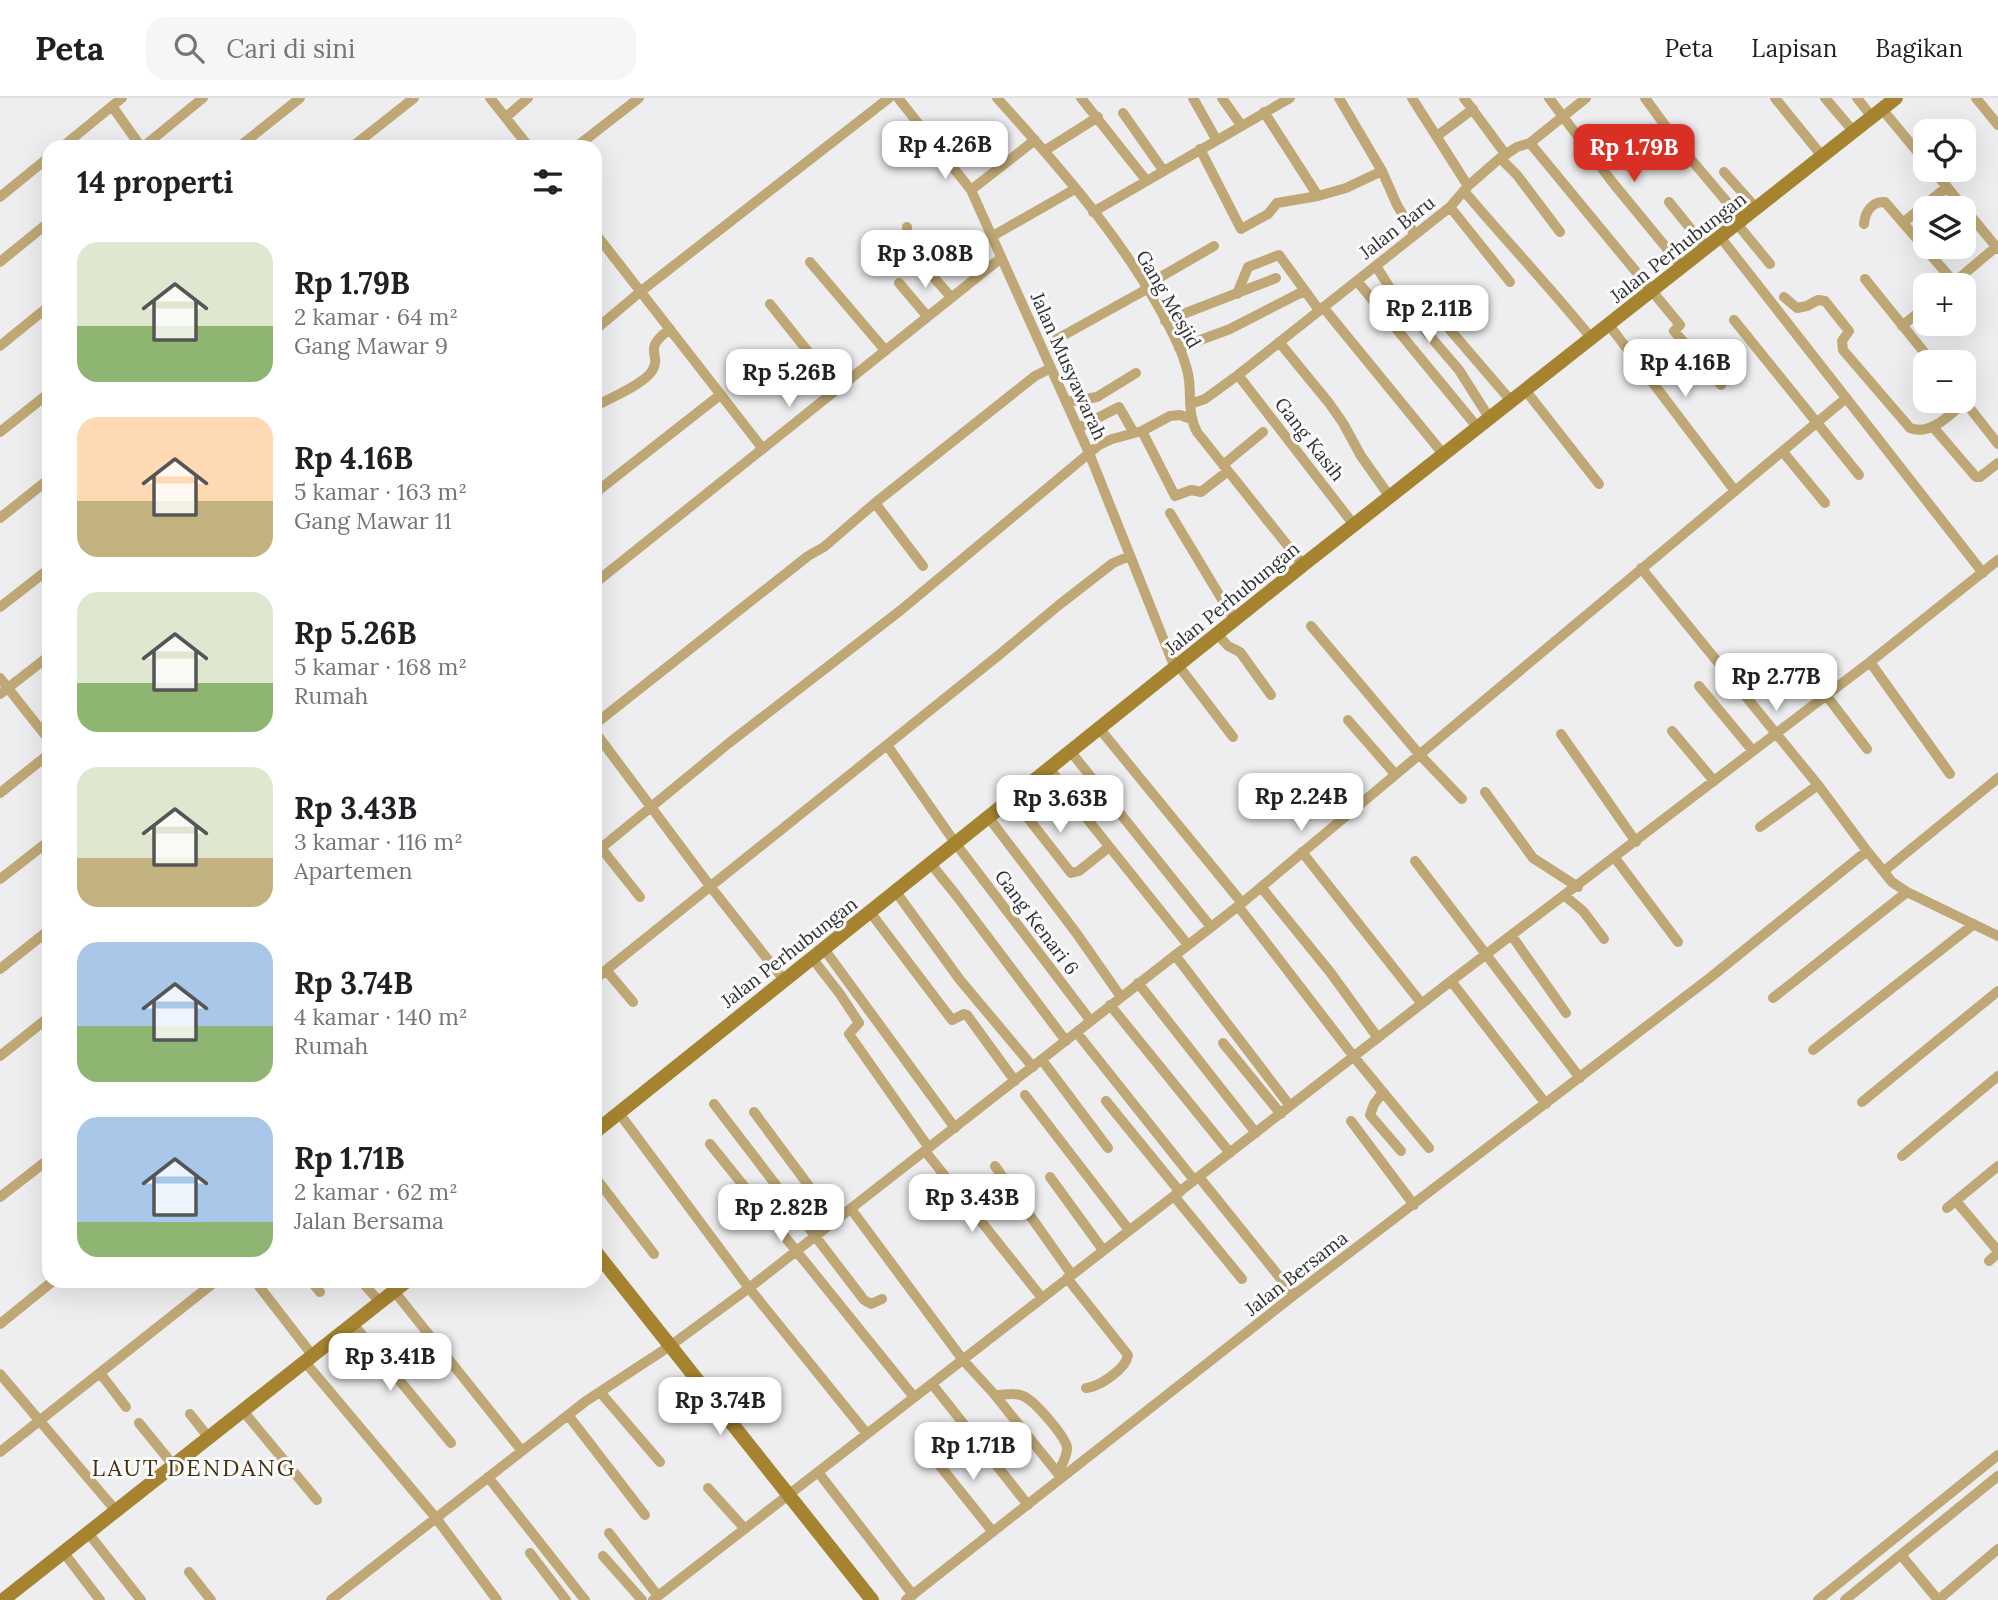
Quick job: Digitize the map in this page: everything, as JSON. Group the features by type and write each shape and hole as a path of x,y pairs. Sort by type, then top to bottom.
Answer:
{"main road":[{"name":"Jalan Perhubungan","path":"602,1126 1303,565 1721,239 1896,98"},
{"path":"602,1260 872,1600"},
{"path":"4,1600 399,1288"}],"street":[{"path":"71,140 122,98"},
{"path":"151,140 203,98"},
{"path":"248,140 300,98"},
{"path":"361,140 414,98"},
{"path":"491,98 524,140"},
{"path":"506,117 528,98"},
{"path":"585,140 639,98"},
{"path":"602,324 889,98"},
{"name":"Jalan Musyawarah","path":"898,98 971,190 1067,402 1177,666 1233,737"},
{"path":"1081,98 1146,180"},
{"path":"1193,98 1216,139"},
{"path":"1222,98 1241,125"},
{"path":"1093,212 1290,98"},
{"path":"1339,98 1382,171 1397,205 1415,235"},
{"path":"1412,98 1466,188 1517,254 1556,294 1592,339"},
{"path":"1464,98 1560,232"},
{"path":"1549,98 1683,268"},
{"name":"Jalan Baru","path":"1191,404 1205,399 1238,375 1450,207 1466,188 1503,156 1530,143 1587,98"},
{"path":"1645,98 1770,264"},
{"path":"1775,98 1822,156"},
{"path":"1825,98 1854,132"},
{"path":"1857,98 1877,113 1913,149"},
{"path":"1976,98 1998,125"},
{"name":"Gang Mesjid","path":"1002,100 1093,212 1146,287 1180,348 1189,377 1191,419"},
{"path":"112,106 137,140"},
{"path":"1437,136 1473,108"},
{"path":"1265,112 1318,196"},
{"path":"1123,113 1163,170"},
{"path":"1044,151 1098,117"},
{"path":"971,190 1035,140"},
{"path":"1530,143 1680,325 1674,331 1721,385"},
{"path":"1199,149 1241,229 1268,214 1277,203 1346,188 1382,171"},
{"path":"0,197 42,164"},
{"path":"1724,172 1757,209"},
{"path":"1943,182 1997,248 1966,273"},
{"path":"1904,222 1947,187"},
{"path":"991,237 1075,190"},
{"path":"1864,224 1869,209 1882,201 1888,204 1943,273"},
{"path":"1669,202 1707,249"},
{"path":"1450,207 1510,282"},
{"path":"907,227 906,246 951,297"},
{"path":"0,262 42,228"},
{"path":"1721,239 1983,573"},
{"path":"602,242 763,449"},
{"path":"1057,339 1214,246"},
{"path":"1237,293 1248,267 1279,255 1304,291 1444,455"},
{"path":"602,577 1001,258"},
{"path":"810,262 885,350"},
{"path":"1376,266 1394,293 1459,370 1490,419"},
{"path":"1165,321 1276,278"},
{"path":"1864,279 1922,350"},
{"path":"1357,281 1478,428"},
{"path":"899,283 927,316"},
{"path":"1180,348 1230,329 1304,291"},
{"path":"1784,297 1797,308 1818,300 1825,301 1849,331 1842,341 1843,351 1910,428 1915,430 1933,427 1950,413"},
{"path":"770,304 838,389"},
{"path":"0,346 42,312"},
{"path":"1439,317 1512,402"},
{"path":"1902,326 1913,317"},
{"path":"1734,320 1859,475"},
{"path":"1609,325 1735,491"},
{"path":"602,402 648,377 654,366 653,345 670,329"},
{"path":"1279,342 1329,403 1390,497"},
{"path":"602,718 808,556 824,547 1035,376 1051,368"},
{"path":"1067,402 1097,397 1136,373"},
{"name":"Gang Kasih","path":"1238,375 1354,525"},
{"path":"1526,391 1599,484"},
{"path":"602,488 720,395"},
{"path":"0,432 42,399"},
{"path":"331,1600 568,1415 670,1346 749,1288 1240,904 1845,399"},
{"path":"1078,428 1119,407 1138,432 1175,496 1191,490 1201,492 1263,432"},
{"path":"1973,413 1998,444"},
{"path":"602,848 901,610 1088,453 1112,439 1138,432 1170,416 1180,415 1191,419 1197,432 1303,565"},
{"path":"1933,427 1976,477 1998,463"},
{"path":"1783,452 1825,503"},
{"path":"0,518 42,485"},
{"path":"875,503 923,566"},
{"path":"1170,513 1235,621"},
{"path":"602,973 1059,605 1113,563 1130,556"},
{"path":"609,1534 656,1598 1451,981 1870,662 1998,560"},
{"path":"1641,568 1818,785 1892,882 1907,892 1998,936"},
{"path":"0,607 42,574"},
{"path":"1311,626 1419,754 1462,799"},
{"path":"1218,635 1228,646 1240,652 1272,695"},
{"path":"4,691 42,661"},
{"path":"1870,662 1950,774"},
{"path":"0,678 4,691 42,732"},
{"path":"1699,685 1753,751"},
{"path":"1826,695 1867,749"},
{"path":"1348,720 1392,776"},
{"path":"1099,728 1240,904 1354,1056 1429,1148"},
{"path":"1672,731 1714,781"},
{"path":"1561,734 1636,842"},
{"path":"602,741 710,886 785,980"},
{"name":"Gang Kenari 6","path":"887,745 956,844 1090,1020"},
{"path":"1071,752 1211,927"},
{"path":"0,793 42,760"},
{"path":"1050,769 1188,945"},
{"path":"1884,871 1998,778"},
{"path":"1760,827 1818,785"},
{"path":"1485,792 1533,858 1571,892 1604,939"},
{"path":"1013,799 1071,873 1079,871 1109,847"},
{"path":"989,818 1121,997"},
{"path":"0,879 42,846"},
{"name":"Jalan Bersama","path":"909,1597 1294,1295 1711,977 1867,851"},
{"path":"1302,852 1422,1004"},
{"path":"602,855 640,897"},
{"path":"1615,858 1678,942"},
{"path":"1415,861 1580,1078"},
{"path":"931,864 1066,1041"},
{"path":"1261,887 1330,972 1378,1038"},
{"path":"896,892 960,980 1033,1067"},
{"path":"1773,998 1907,892"},
{"path":"870,912 952,1021 967,1014 1015,1081"},
{"path":"1813,1050 1974,924"},
{"path":"0,969 42,936"},
{"path":"1512,936 1566,1013"},
{"path":"818,953 955,1128"},
{"path":"818,953 859,1023 849,1034 927,1149 1042,1298"},
{"path":"1175,955 1290,1106"},
{"path":"606,970 633,1002"},
{"path":"1451,981 1546,1104"},
{"path":"1138,983 1256,1133"},
{"path":"1862,1102 1998,991"},
{"path":"1110,1005 1230,1153"},
{"path":"0,1056 42,1023"},
{"path":"1077,1033 1294,1295"},
{"path":"1223,1043 1281,1114"},
{"path":"1042,1060 1108,1148"},
{"path":"1902,1156 1998,1076"},
{"path":"1383,1092 1370,1115 1401,1151"},
{"path":"1025,1095 1129,1230"},
{"path":"1106,1101 1242,1279"},
{"path":"714,1104 864,1300 871,1304 882,1299"},
{"path":"754,1112 835,1221"},
{"path":"619,1113 749,1288 867,1434"},
{"path":"1351,1121 1414,1205"},
{"path":"710,1144 914,1397"},
{"path":"0,1197 42,1164"},
{"path":"995,1166 1069,1277 1128,1355 1125,1363 1097,1386 1086,1388"},
{"path":"1947,1208 1998,1166"},
{"path":"1050,1177 1103,1250"},
{"path":"602,1186 654,1254"},
{"path":"1956,1201 1998,1252 1989,1261"},
{"path":"851,1209 963,1360 1060,1476"},
{"path":"0,1324 44,1288"},
{"path":"0,1452 207,1288"},
{"path":"260,1288 309,1359 436,1518 497,1600"},
{"path":"317,1288 320,1292"},
{"path":"367,1288 380,1302"},
{"path":"394,1292 522,1451"},
{"path":"353,1324 451,1443"},
{"path":"100,1373 126,1407"},
{"path":"0,1374 117,1511"},
{"path":"932,1384 1028,1505"},
{"path":"600,1392 660,1462"},
{"path":"995,1395 1022,1395 1055,1429 1066,1446 1060,1476"},
{"path":"243,1411 317,1500"},
{"path":"190,1414 209,1438"},
{"path":"568,1415 645,1515"},
{"path":"139,1423 174,1466"},
{"path":"928,1451 993,1532"},
{"path":"1818,1600 1998,1455"},
{"path":"818,1472 909,1597"},
{"path":"1845,1600 1998,1476"},
{"path":"488,1478 585,1600"},
{"path":"708,1488 745,1529"},
{"path":"89,1534 141,1600"},
{"path":"1901,1555 1938,1600 1998,1549"},
{"path":"64,1553 100,1600"},
{"path":"530,1553 566,1600"},
{"path":"603,1556 642,1600"},
{"path":"189,1572 211,1600"}],"district":[{"name":"LAUT DENDANG","path":"194,1467"}]}
